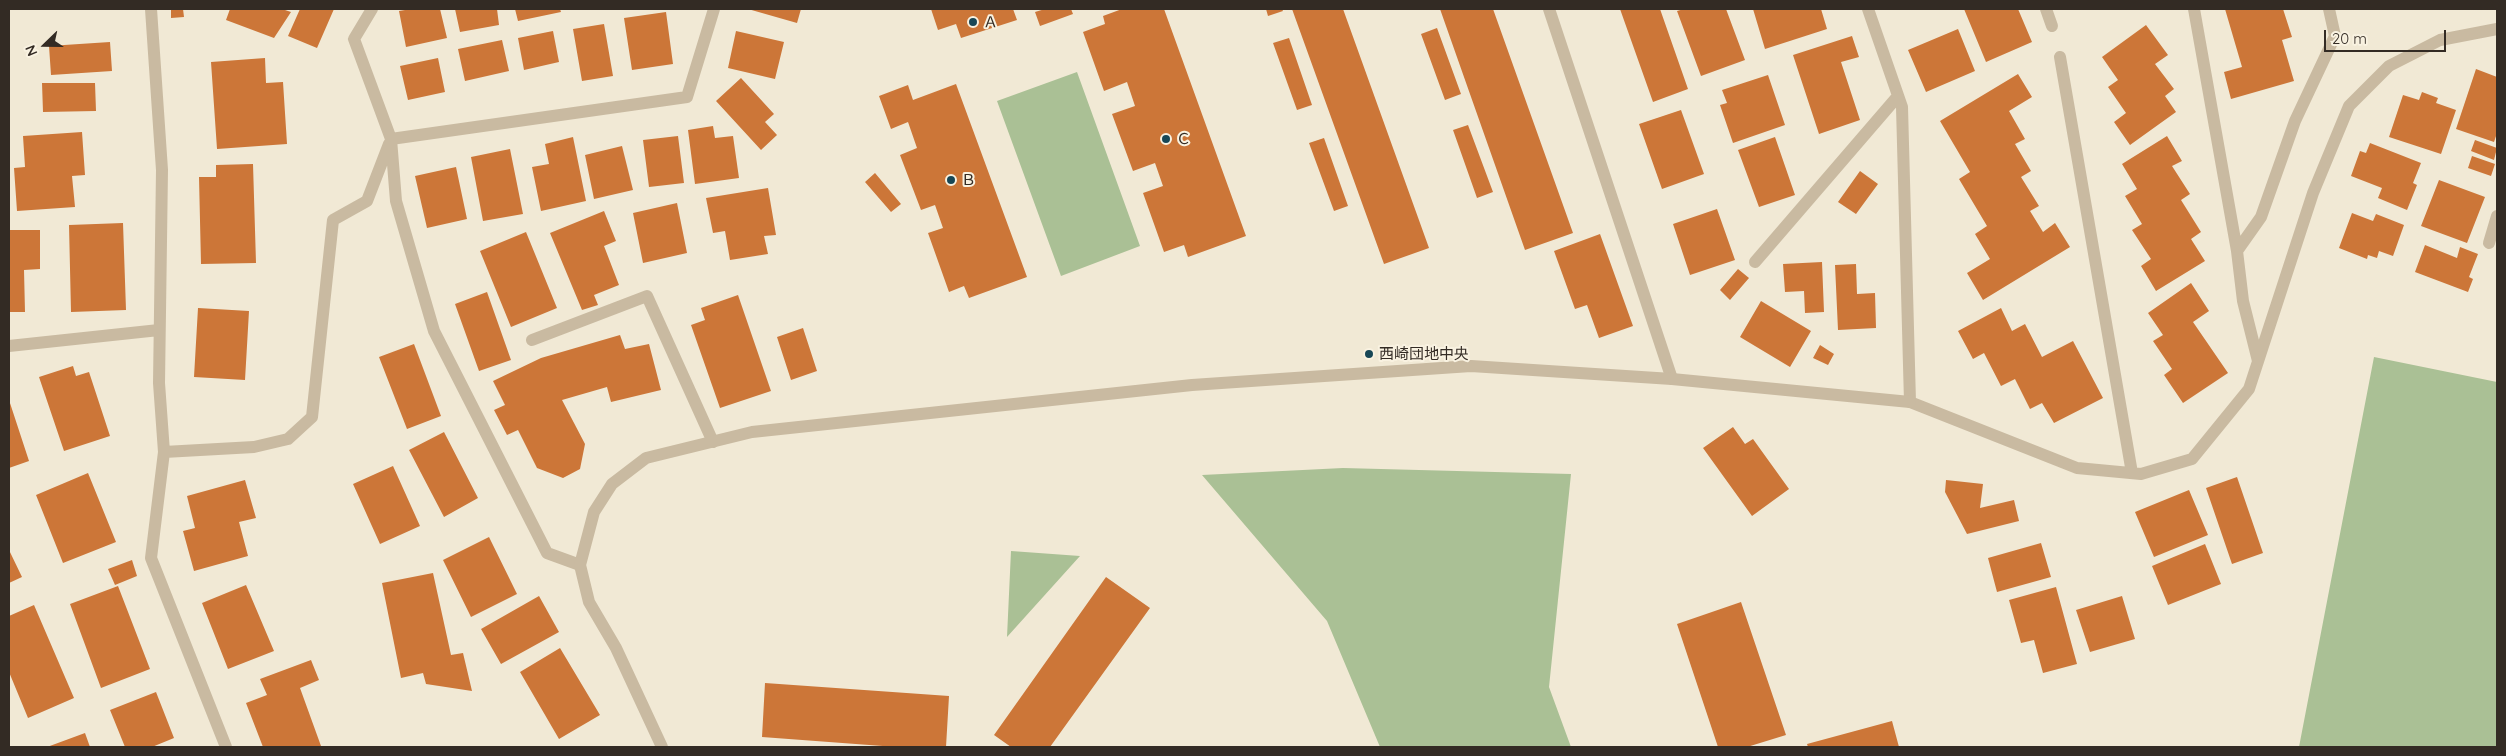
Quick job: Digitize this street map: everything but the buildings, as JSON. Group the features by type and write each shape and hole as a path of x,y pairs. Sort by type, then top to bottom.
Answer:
{"street":[{"path":"151,9 162,170 159,383 164,452 150,558 226,747"},
{"path":"372,9 354,39 391,140 396,202 434,331 547,552 580,565"},
{"path":"391,140 688,97 714,9"},
{"path":"1550,9 1672,379"},
{"path":"1868,9 1902,107 1910,402"},
{"path":"2046,9 2052,26"},
{"path":"2194,9 2237,251 2243,301 2258,361"},
{"path":"2237,251 2261,217 2295,121 2335,36 2329,9"},
{"path":"662,747 616,648 589,602 580,565 594,512 612,484 646,458 752,432 1192,385 1472,366 1672,379 1910,402 2077,468 2141,474 2192,459 2249,389 2314,193 2349,106 2389,66 2440,40 2497,29"},
{"path":"2060,57 2132,473"},
{"path":"1756,262 1898,96"},
{"path":"164,452 254,447 288,439 312,417 333,220 367,201 391,140"},
{"path":"2489,242 2497,216"},
{"path":"532,340 647,296 713,442"},
{"path":"9,346 159,330"}],"green space":[{"path":"1077,72 1140,246 1061,276 997,101"},
{"path":"2374,357 2497,382 2497,747 2299,747"},
{"path":"1343,468 1571,474 1549,687 1571,747 1380,747 1327,621 1202,475"},
{"path":"1011,551 1080,556 1007,637"}],"place":[{"name":"Ａ","path":"973,22"},
{"name":"Ｃ","path":"1166,139"},
{"name":"Ｂ","path":"951,180"},
{"name":"西崎団地中央","path":"1369,354"}]}
